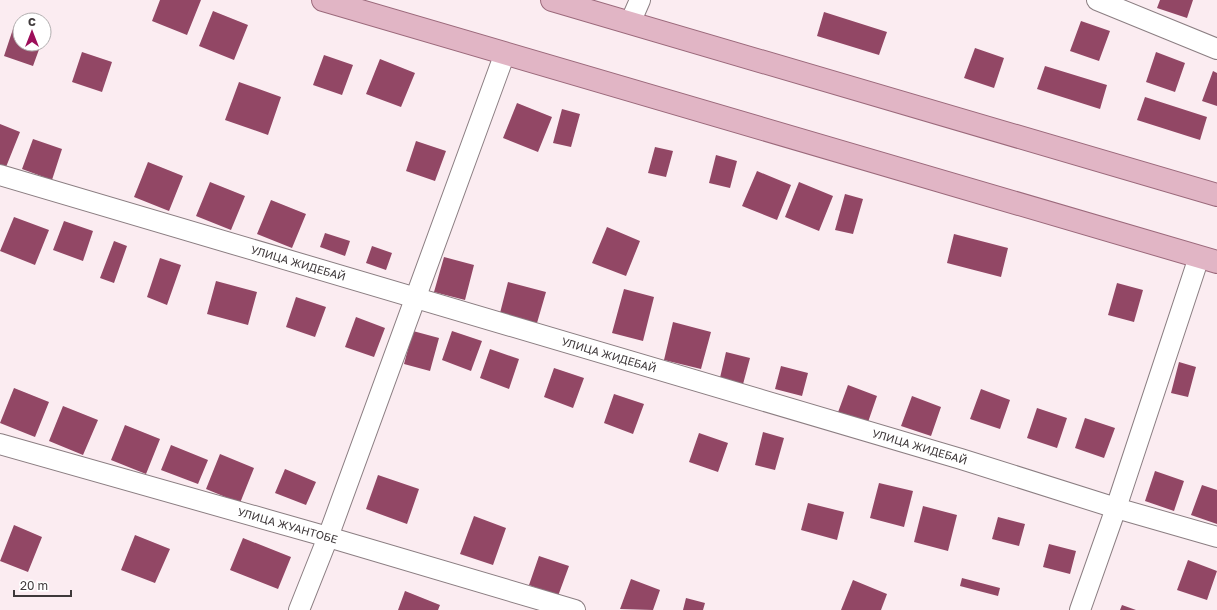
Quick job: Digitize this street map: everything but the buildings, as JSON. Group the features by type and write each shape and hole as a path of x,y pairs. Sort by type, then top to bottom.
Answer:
{"main road":[{"path":"323,0 1208,260"},
{"path":"552,0 1217,195"}],"street":[{"path":"630,23 640,0"},
{"path":"1097,0 1217,49"},
{"path":"299,610 328,537 505,53"},
{"name":"УЛИЦА ЖИДЕБАЙ","path":"0,176 961,459 1116,508 1217,537"},
{"path":"1080,610 1116,508 1208,260"},
{"name":"УЛИЦА ЖУАНТОБЕ","path":"0,444 328,537 575,610"}]}
